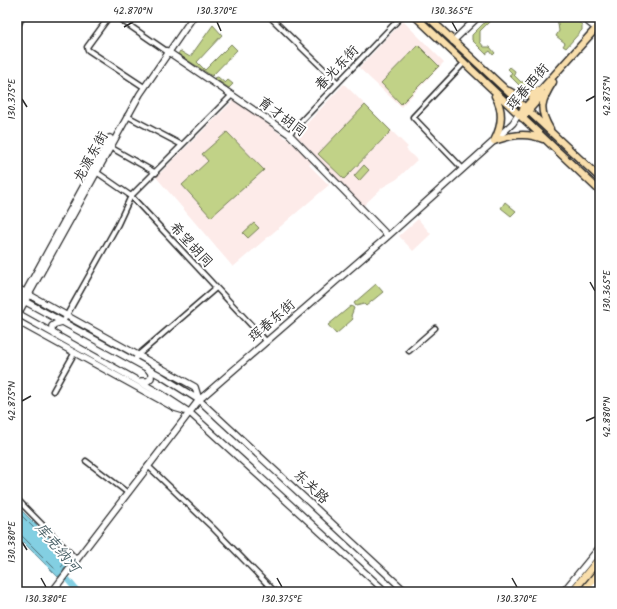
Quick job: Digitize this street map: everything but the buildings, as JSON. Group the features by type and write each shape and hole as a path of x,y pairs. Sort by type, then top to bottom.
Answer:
{"highway":[{"path":"572,592 600,558"},
{"path":"583,592 600,570"}],"main road":[{"path":"17,26 22,17"},
{"name":"龙源东街","path":"17,312 21,299 27,293 94,170 143,87 188,17"},
{"name":"龙源东街","path":"167,51 193,17"},
{"path":"416,17 520,117 600,191"},
{"path":"428,17 600,178"},
{"path":"454,41 478,17"},
{"path":"582,17 599,28"},
{"name":"珲春西街","path":"526,110 553,82 599,28"},
{"name":"珲春西街","path":"512,123 520,117 546,85 599,28"},
{"name":"育才胡同","path":"167,51 289,134 388,236"},
{"path":"552,134 544,118 542,105 553,82"},
{"path":"497,83 519,95 530,94 546,85"},
{"name":"龙源东街","path":"94,170 110,147 143,87"},
{"path":"490,88 499,102 501,110 499,131 494,141"},
{"name":"珲春东街","path":"52,592 198,400 388,236 512,123"},
{"path":"494,141 514,135 529,135 546,141"},
{"name":"东关路","path":"17,288 195,387 198,400"},
{"name":"东关路","path":"21,299 134,361 198,400 406,592"},
{"name":"东关路","path":"17,312 76,350 175,408 189,412"},
{"name":"东关路","path":"17,321 135,379 189,412 386,592"},
{"path":"59,338 53,333 52,328 54,324 62,322"},
{"path":"135,379 146,382 150,380 151,373 144,367"},
{"path":"563,592 600,547"},
{"path":"590,592 600,580"}],"street":[{"path":"109,17 87,47 88,50 143,87"},
{"path":"117,17 167,51"},
{"path":"270,17 338,83"},
{"name":"春光东街","path":"289,134 401,17"},
{"path":"462,168 413,117 464,63"},
{"path":"62,322 118,224 131,196 232,95"},
{"path":"127,116 182,145"},
{"path":"110,147 156,172"},
{"name":"希望胡同","path":"94,170 131,196 266,342"},
{"path":"134,361 138,355 216,288"},
{"path":"409,351 435,328"},
{"path":"53,391 76,350"},
{"path":"86,462 128,493"},
{"path":"148,466 213,528 274,592"},
{"path":"17,499 76,561"}],"shaded area":[{"path":"403,21 444,62 401,107 359,68"},
{"path":"344,84 408,147 406,149 417,160 397,179 383,187 363,206 296,135"},
{"path":"235,99 291,142 312,162 309,165 329,185 233,267 156,177"},
{"path":"418,219 431,234 413,251 399,236"}],"green space":[{"path":"490,17 492,19 480,31 480,42 484,47 490,47 495,53 493,55 490,51 486,54 472,40 472,35"},
{"path":"557,17 573,17 582,25 582,30 566,48 563,46 565,43 556,36 559,31"},
{"path":"213,25 222,35 197,62 205,70 231,44 237,50 212,76 178,54 180,51 190,57"},
{"path":"418,45 439,66 401,104 381,83"},
{"path":"510,67 515,71 514,75 521,82 532,81 545,67 547,69 529,90 524,90 509,75 512,73 508,69"},
{"path":"218,77 225,83 228,80 233,84 229,88 214,78"},
{"path":"365,105 391,131 344,179 318,154"},
{"path":"227,132 264,170 211,217 182,185 208,161 202,154"},
{"path":"364,165 369,170 359,181 354,176"},
{"path":"505,202 516,211 511,216 501,208"},
{"path":"254,223 259,228 248,238 243,233"},
{"path":"376,284 383,292 366,306 364,304 356,306 354,303"},
{"path":"351,306 354,308 351,316 353,319 336,334 328,325"}],"water":[{"path":"17,506 71,560 58,577 17,536"}],"waterway":[{"name":"库克纳河","path":"57,567 78,592"}]}
